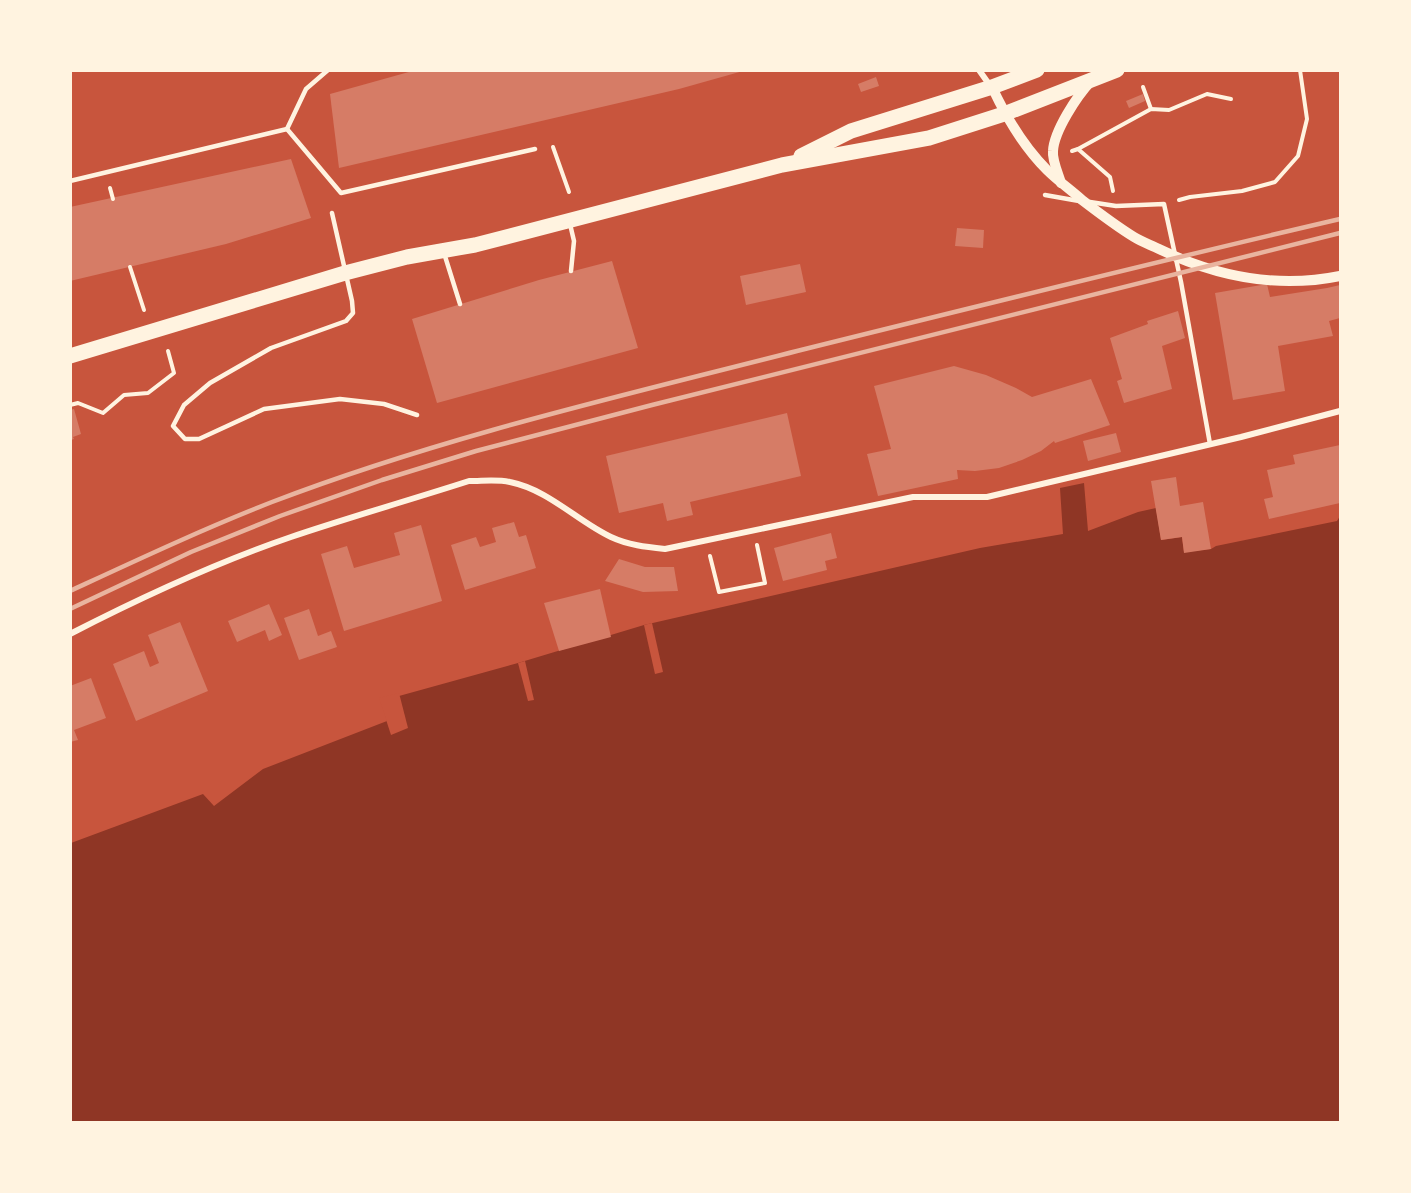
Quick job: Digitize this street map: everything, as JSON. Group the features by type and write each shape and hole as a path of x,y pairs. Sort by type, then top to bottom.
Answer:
{"main road":[{"path":"782,165 851,131 992,87 1037,70"},
{"path":"70,356 345,273 407,257 476,244 782,165 928,138 1004,114 1117,70"}],"street":[{"path":"979,70 992,87 1004,114 1047,170 1095,210 1134,237 1186,262 1232,276 1291,282 1341,276"},
{"path":"1061,183 1052,153 1055,140 1071,106 1090,81"},
{"path":"70,634 209,568 290,537 469,481 511,482 535,490 611,537 637,546 664,549 913,497 987,497 1341,411"}],"lane":[{"path":"70,181 286,129 306,89 328,70"},
{"path":"286,129 341,193 535,149"},
{"path":"1045,195 1116,206 1164,204 1181,282 1210,444"},
{"path":"332,213 353,313 346,321 271,348 210,383 184,405 173,426 185,439 200,439 264,409 340,399 384,404 417,415"},
{"path":"569,220 574,241 571,271"},
{"path":"444,250 460,304"}],"path":[{"path":"1164,204 1242,191 1275,182 1298,156 1307,119 1300,70"},
{"path":"1143,87 1151,109"},
{"path":"1071,151 1151,109 1169,110 1207,94 1231,99"},
{"path":"552,145 569,192"},
{"path":"1078,149 1110,177 1116,206"},
{"path":"130,267 144,310"},
{"path":"70,405 78,403 103,412 124,395 148,393 174,373 168,351"},
{"path":"707,541 719,592 765,583 754,531"}],"shaded area":[{"path":"1084,483 1088,531 1138,512 1156,508 1161,540 1182,537 1184,552 1211,549 1216,546 1337,521 1340,516 1340,1122 71,1122 71,843 203,794 214,806 263,769 387,721 381,701 644,625 980,548 1063,534 1060,488"}],"pier":[{"path":"652,623 663,672 655,674 644,625"},
{"path":"525,661 534,700 528,701 518,663"},
{"path":"399,693 408,728 391,735 379,698"}],"building":[{"path":"416,70 743,71 679,89 339,168 330,94"},
{"path":"876,77 879,86 861,92 858,84"},
{"path":"1143,94 1145,101 1129,108 1126,101"},
{"path":"291,159 311,218 226,244 70,281 70,207"},
{"path":"957,228 984,230 983,248 955,246"},
{"path":"612,261 638,348 437,403 412,319 539,280"},
{"path":"800,264 806,292 746,305 740,276"},
{"path":"1267,284 1270,297 1340,285 1340,318 1329,321 1333,336 1278,346 1285,391 1233,400 1215,293"},
{"path":"1178,311 1185,338 1162,346 1172,389 1124,403 1117,381 1122,379 1110,338 1148,324 1147,321"},
{"path":"954,366 986,375 1032,397 1091,379 1110,425 1055,443 1054,441 1041,451 999,468 975,471 957,470 958,479 878,496 867,454 891,449 874,386"},
{"path":"74,409 81,434 71,440 70,410"},
{"path":"787,413 801,476 690,502 693,515 667,521 663,503 619,513 606,456"},
{"path":"1116,433 1121,452 1088,461 1083,441"},
{"path":"1340,445 1340,503 1269,519 1264,499 1273,497 1267,470 1295,464 1293,455"},
{"path":"1176,477 1180,506 1203,502 1211,549 1184,553 1182,537 1161,540 1151,481"},
{"path":"514,522 519,537 526,535 536,568 465,590 451,545 476,537 480,547 496,542 492,528"},
{"path":"421,525 442,601 344,631 321,554 347,546 354,568 400,555 394,533"},
{"path":"831,533 837,558 825,561 827,570 783,581 774,548"},
{"path":"619,559 645,567 674,567 678,591 643,592 605,581"},
{"path":"600,589 611,637 559,651 544,603"},
{"path":"269,604 282,635 269,641 265,630 237,642 228,621"},
{"path":"309,609 318,636 331,631 337,647 299,660 284,618"},
{"path":"180,622 208,691 136,721 113,664 144,651 150,667 159,663 148,635"},
{"path":"91,678 106,718 74,730 78,740 70,742 70,686"}],"railway":[{"path":"70,591 272,502 401,457 598,401 1136,267 1340,219"},
{"path":"70,609 191,552 280,516 382,480 476,451 1340,233"}]}
